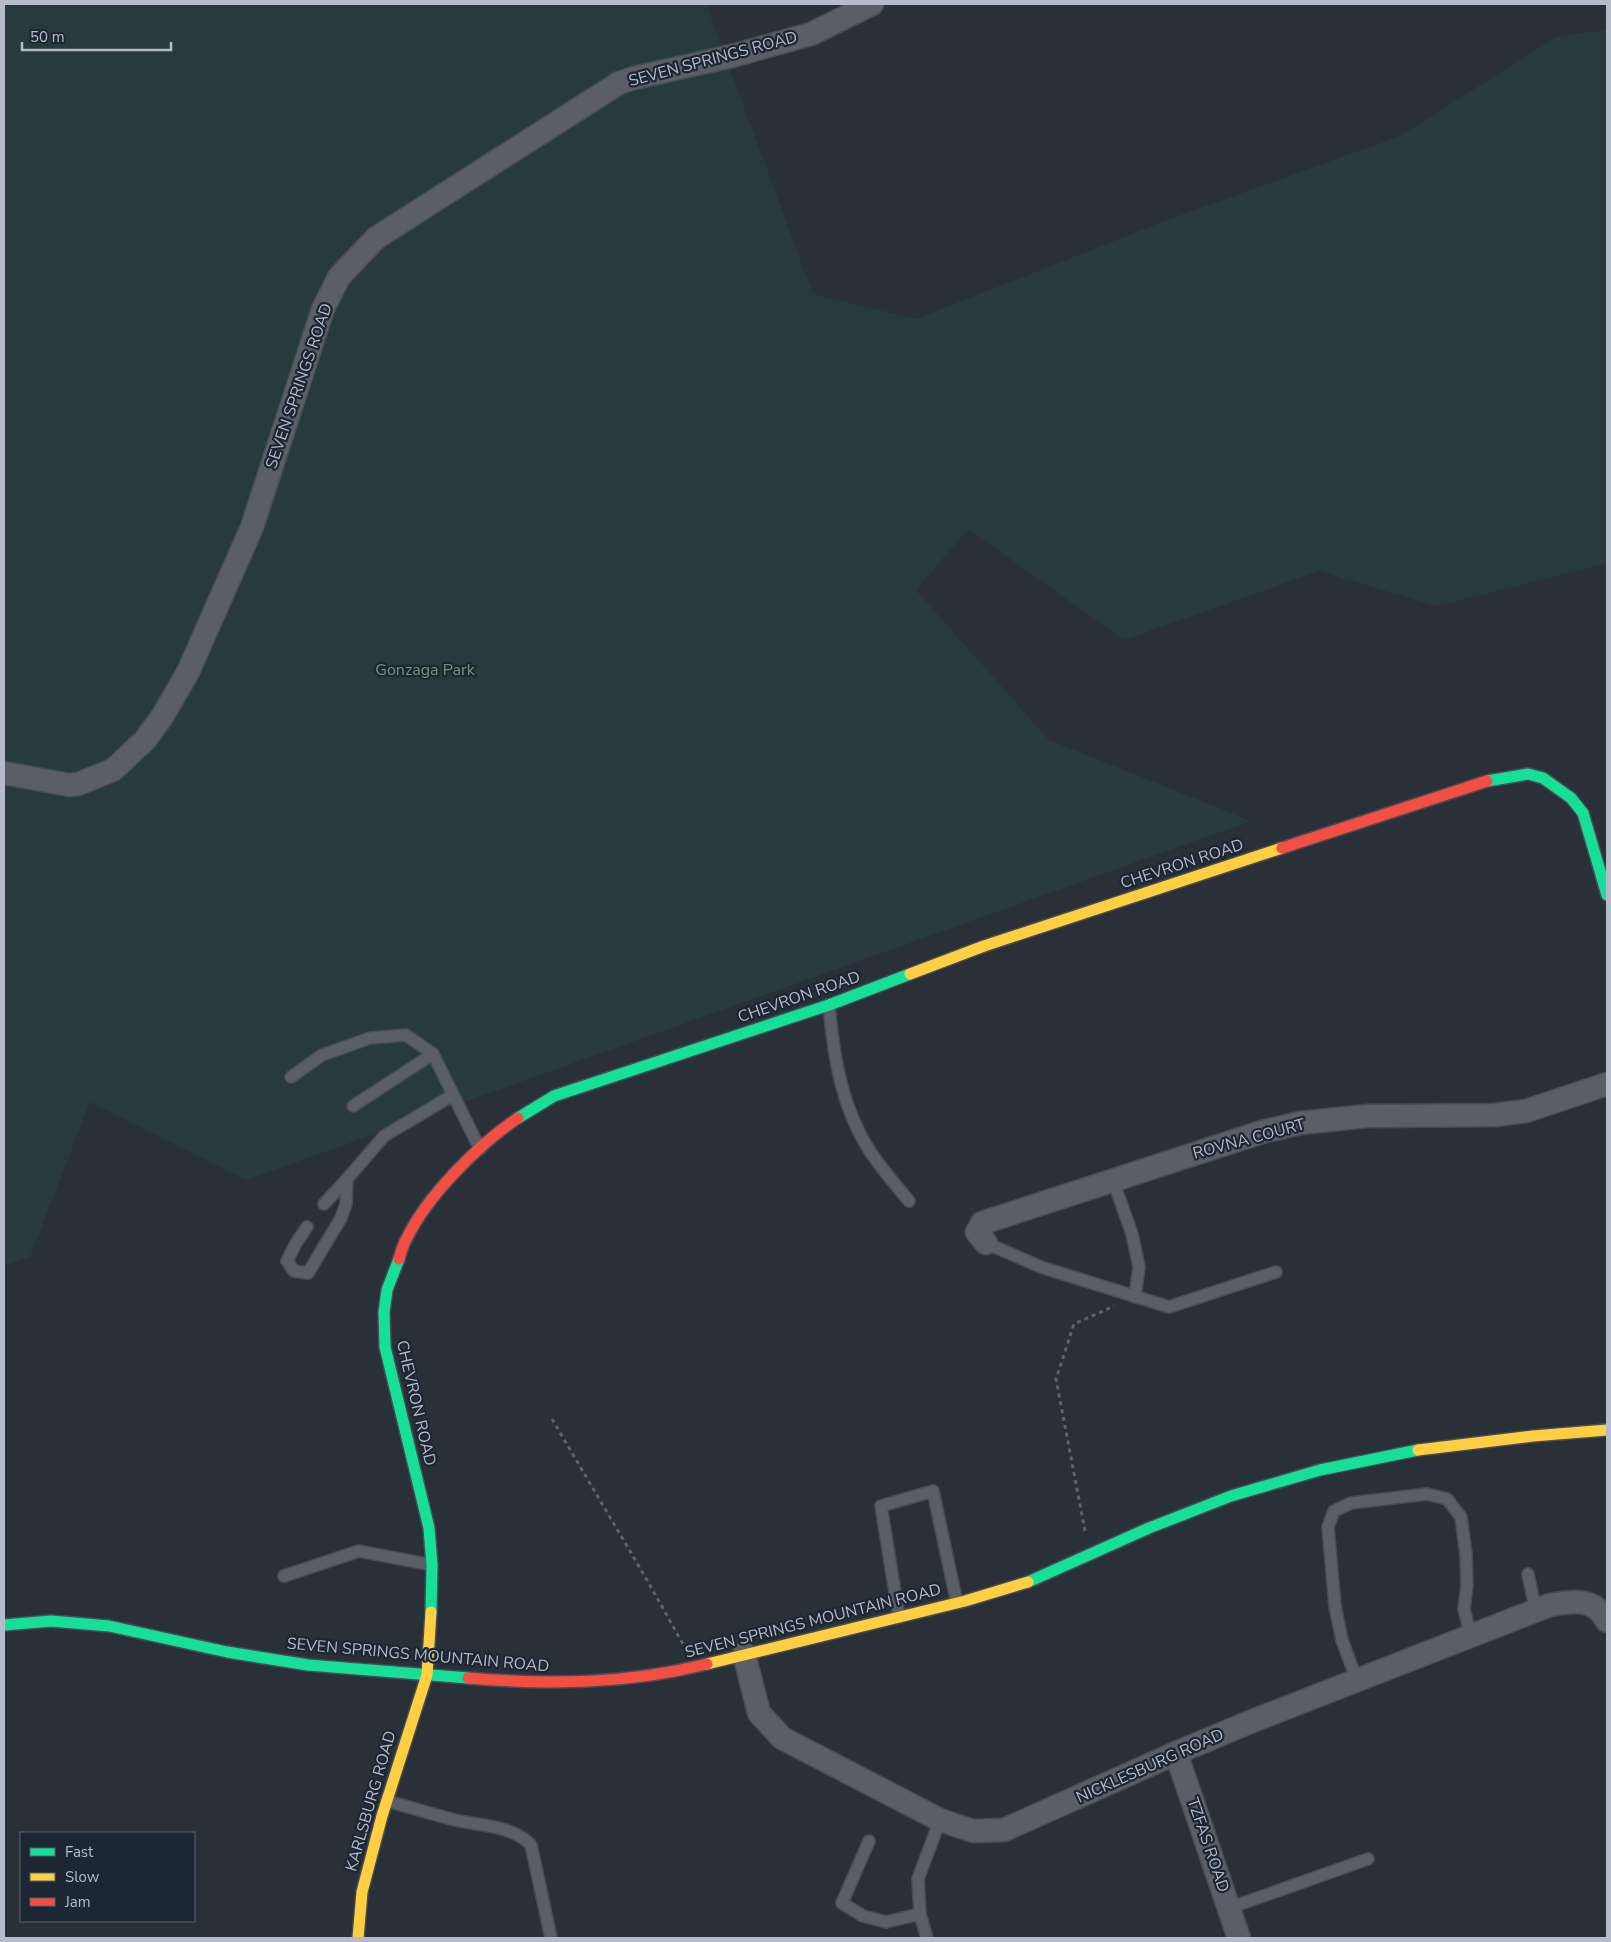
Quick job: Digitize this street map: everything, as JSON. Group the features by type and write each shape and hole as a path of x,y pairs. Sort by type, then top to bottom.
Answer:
{"street":[{"name":"SEVEN SPRINGS ROAD","path":"4,773 69,785 78,784 113,770 146,740 162,717 188,672 252,527 323,309 339,277 376,238 619,84 634,78 732,56 811,34 867,5"},
{"name":"CHEVRON ROAD","path":"427,1675 432,1564 428,1528 385,1347 384,1312 387,1290 407,1237 428,1206 453,1176 480,1149 515,1120 554,1096 829,1005 984,946 1493,779 1528,774 1543,778 1571,798 1583,813 1607,895"},
{"name":"ROVNA COURT","path":"986,1243 977,1232 982,1222 1262,1132 1300,1122 1368,1116 1495,1114 1526,1111 1607,1084"},
{"name":"SEVEN SPRINGS MOUNTAIN ROAD","path":"4,1625 51,1621 109,1626 227,1652 308,1665 523,1682 577,1683 671,1673 957,1603 1028,1582 1149,1528 1231,1496 1320,1470 1413,1451 1532,1436 1607,1430"},
{"name":"NICKLESBURG ROAD","path":"744,1654 759,1713 782,1738 940,1820 973,1831 1004,1830 1176,1753 1550,1605 1568,1602 1587,1603 1602,1612 1607,1621"},
{"name":"KARLSBURG ROAD","path":"358,1938 362,1892 387,1800 427,1675"},
{"name":"TZFAS ROAD","path":"1176,1753 1239,1938"}],"lane":[{"path":"829,1005 836,1063 847,1104 859,1133 878,1162 909,1201"},
{"path":"291,1076 322,1055 370,1038 406,1035 433,1054 480,1149"},
{"path":"353,1106 433,1054"},
{"path":"324,1204 384,1136 453,1095"},
{"path":"307,1227 287,1261 294,1271 308,1273 341,1218 346,1204 347,1179"},
{"path":"1113,1180 1132,1234 1139,1267 1135,1297"},
{"path":"986,1243 1041,1268 1168,1307 1276,1272"},
{"path":"899,1617 881,1506 933,1491 957,1603"},
{"path":"1357,1681 1342,1640 1335,1606 1328,1527 1334,1512 1351,1503 1427,1494 1447,1499 1461,1517 1466,1555 1467,1586 1464,1609 1471,1636"},
{"path":"284,1576 359,1551 432,1564"},
{"path":"1528,1574 1536,1611"},
{"path":"387,1800 455,1820 504,1829 523,1837 531,1845 552,1938"},
{"path":"926,1938 920,1914 918,1879 940,1820"},
{"path":"869,1841 842,1903 864,1916 886,1922 920,1914"},
{"path":"1229,1908 1368,1859"}],"path":[{"path":"1085,1557 1084,1526 1056,1379 1074,1324 1135,1297"},
{"path":"552,1419 647,1580 695,1667"}],"green space":[{"name":"Gonzaga Park","path":"4,4 706,4 813,294 916,319 1170,219 1400,136 1558,36 1607,30 1607,563 1437,606 1319,571 1124,640 968,529 916,590 1049,740 1251,821 246,1180 90,1102 30,1257 4,1266"}],"traffic: fast":[{"path":"1487,781 1528,774 1543,778 1571,798 1583,813 1607,895"},
{"path":"518,1118 554,1096 829,1005 910,974"},
{"path":"399,1259 387,1290 384,1312 385,1347 429,1528 432,1565 431,1612"},
{"path":"1028,1582 1149,1528 1231,1496 1320,1470 1418,1450"},
{"path":"4,1625 51,1621 109,1626 227,1652 308,1665 468,1678"}],"traffic: slow":[{"path":"910,974 984,946 1282,848"},
{"path":"1418,1450 1533,1436 1607,1430"},
{"path":"707,1664 965,1601 1028,1582"},
{"path":"358,1938 362,1892 382,1816 427,1675 431,1612"}],"traffic: jam":[{"path":"1282,848 1487,781"},
{"path":"399,1259 404,1243 416,1222 441,1188 471,1156 518,1118"},
{"path":"468,1678 528,1682 588,1681 648,1676 707,1664"}]}
